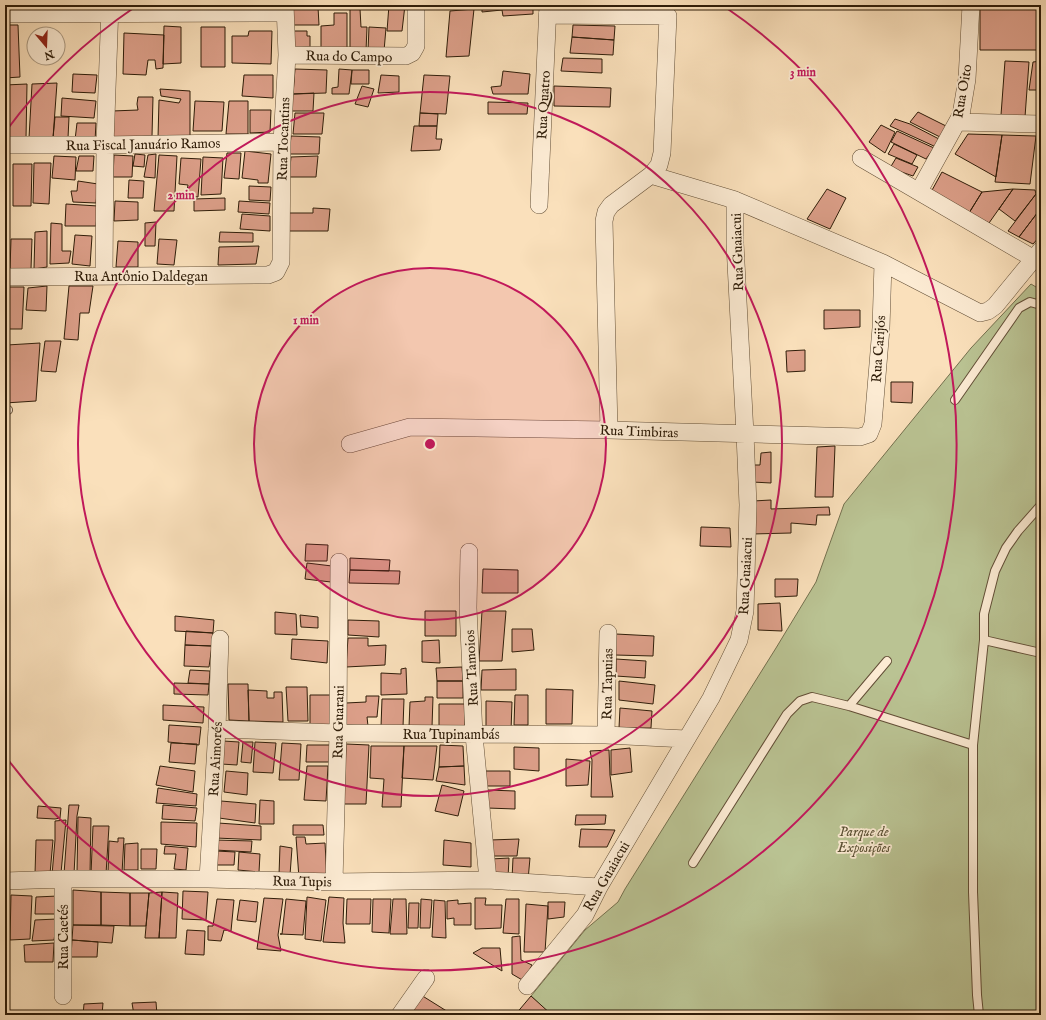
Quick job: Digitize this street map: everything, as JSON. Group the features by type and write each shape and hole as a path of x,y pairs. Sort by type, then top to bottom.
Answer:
{"street":[{"name":"Rua do Campo","path":"287,55 406,56 412,53 416,46 416,5"},
{"name":"Rua Oito","path":"919,191 961,115 967,79 971,5"},
{"path":"5,14 110,10 285,9"},
{"name":"Rua Tocantins","path":"276,272 281,262 282,142 287,55 285,9"},
{"path":"104,276 105,145 110,10"},
{"path":"548,10 668,16 662,153 659,165 651,175 611,205 606,212 604,221 609,430"},
{"name":"Rua Quatro","path":"539,205 548,10"},
{"path":"958,122 1041,124"},
{"name":"Rua Fiscal Januário Ramos","path":"5,145 282,142"},
{"path":"651,175 735,200 883,263 980,313 988,311 995,306 1039,257 861,158"},
{"name":"Rua Guaiacui","path":"527,986 585,915 599,887 711,698 739,640 745,611 748,505 735,244 735,200"},
{"name":"Rua Carijós","path":"868,434 873,424 881,328 883,263"},
{"name":"Rua Antônio Daldegan","path":"5,277 268,275 276,272"},
{"name":"Rua Timbiras","path":"350,444 410,427 609,430 860,437 868,434"},
{"name":"Rua Tamoios","path":"469,552 468,608 474,735 488,880"},
{"name":"Rua Guarani","path":"334,882 338,733 339,562"},
{"name":"Rua Tapuias","path":"606,735 608,633"},
{"name":"Rua Aimorés","path":"208,879 217,729 220,638"},
{"name":"Rua Tupinambás","path":"217,729 338,733 606,735 686,739"},
{"name":"Rua Caetés","path":"63,879 63,996"},
{"name":"Rua Tupis","path":"5,880 208,879 334,882 488,880 599,887"},
{"path":"400,1015 426,978"}],"lane":[{"path":"955,400 1019,308 1030,302 1041,305"},
{"path":"979,1015 973,892 973,745 984,640 984,614 995,571 1006,548 1018,531 1041,505"},
{"path":"984,640 1041,653"},
{"path":"849,706 887,661"},
{"path":"693,863 786,714 800,701 812,697 849,706 973,745"}],"green space":[{"name":"Parque de Exposições","path":"1031,284 1041,290 1041,1015 551,1015 531,996 585,930 618,902 816,582 844,504 971,348"}],"building":[{"path":"389,5 405,5 402,31 387,31"},
{"path":"463,5 533,5 533,14 503,16 502,10 482,12 482,6"},
{"path":"980,5 1041,5 1039,50 980,50"},
{"path":"289,7 318,7 319,25 289,25"},
{"path":"350,8 360,9 361,27 367,27 366,51 350,50"},
{"path":"474,9 469,56 446,57 450,11"},
{"path":"334,13 347,13 347,49 321,49 321,26 334,25"},
{"path":"5,25 18,25 20,77 5,78"},
{"path":"573,25 615,26 614,40 572,37"},
{"path":"164,26 181,27 181,63 163,64"},
{"path":"201,27 225,27 225,67 201,67"},
{"path":"369,27 386,28 384,51 368,51"},
{"path":"249,31 272,31 271,64 232,63 232,36 248,36"},
{"path":"292,31 307,31 307,36 310,36 310,47 292,48"},
{"path":"124,33 164,35 163,68 156,69 155,60 148,60 146,75 123,74"},
{"path":"572,37 614,40 613,55 570,53"},
{"path":"563,58 602,59 602,73 561,71"},
{"path":"1005,61 1029,62 1025,117 1001,115"},
{"path":"1041,61 1041,103 1039,102 1040,90 1029,90 1033,62"},
{"path":"295,69 327,70 326,93 293,94"},
{"path":"339,69 352,70 349,94 332,94 332,88 338,87"},
{"path":"352,70 369,70 369,84 351,84"},
{"path":"503,71 530,74 528,94 493,94 491,87 501,86"},
{"path":"73,74 97,75 95,93 72,92"},
{"path":"244,75 273,75 273,98 242,96"},
{"path":"381,75 399,76 399,92 378,93"},
{"path":"424,75 450,76 446,114 420,113"},
{"path":"57,83 53,138 29,138 32,84"},
{"path":"27,84 26,138 5,138 5,85"},
{"path":"362,86 374,89 368,107 355,104"},
{"path":"554,86 611,88 610,107 554,106"},
{"path":"160,89 190,91 190,139 158,138 159,100 179,103 181,99 161,96"},
{"path":"314,93 313,111 290,111 293,94"},
{"path":"138,97 153,97 152,136 111,138 112,111 138,110"},
{"path":"62,98 96,101 94,118 61,116"},
{"path":"195,101 224,102 222,131 193,131"},
{"path":"229,101 248,101 248,134 226,134"},
{"path":"488,102 528,103 527,114 488,114"},
{"path":"250,110 271,110 270,132 250,133"},
{"path":"918,112 946,126 940,137 910,122"},
{"path":"295,113 324,113 322,134 293,134"},
{"path":"420,113 438,114 437,126 419,126"},
{"path":"55,117 69,117 68,138 53,138"},
{"path":"895,119 910,124 939,139 936,147 890,126"},
{"path":"77,123 96,123 95,141 75,140"},
{"path":"881,125 895,132 885,153 869,142"},
{"path":"414,126 437,126 436,139 442,139 440,150 411,151"},
{"path":"897,131 934,148 926,159 891,142"},
{"path":"968,134 1002,135 996,177 955,154"},
{"path":"1002,135 1036,136 1030,184 995,182"},
{"path":"291,136 320,137 319,154 289,154"},
{"path":"894,144 917,155 912,164 888,154"},
{"path":"245,151 271,154 268,183 258,183 258,180 242,178"},
{"path":"227,153 241,153 239,179 224,178"},
{"path":"135,154 145,155 144,167 133,166"},
{"path":"156,154 155,178 144,177 148,155"},
{"path":"114,155 133,156 132,177 113,177"},
{"path":"159,155 177,156 174,211 154,211"},
{"path":"54,156 76,157 75,180 52,178"},
{"path":"79,156 94,156 93,171 76,171"},
{"path":"318,156 316,177 289,177 291,157"},
{"path":"203,157 223,158 221,194 201,195"},
{"path":"181,158 201,159 198,197 186,196 188,185 179,184"},
{"path":"896,158 918,167 913,176 890,168"},
{"path":"34,163 51,163 49,204 33,203"},
{"path":"13,164 32,164 31,206 13,206"},
{"path":"942,172 982,192 969,213 931,192"},
{"path":"129,180 144,181 143,198 128,198"},
{"path":"78,181 98,184 96,203 73,202 71,191 77,191"},
{"path":"249,186 271,187 270,201 249,200"},
{"path":"827,189 846,198 830,229 807,219"},
{"path":"1013,189 989,223 969,213 982,192"},
{"path":"1013,189 1035,190 1036,194 1015,221 999,209"},
{"path":"1036,194 1041,194 1041,208 1019,237 1008,231"},
{"path":"225,198 225,210 194,211 194,199"},
{"path":"115,201 138,202 138,220 114,221"},
{"path":"239,201 270,203 269,214 238,212"},
{"path":"66,204 98,206 96,226 65,226"},
{"path":"313,208 330,209 328,231 286,231 287,213 313,213"},
{"path":"1041,208 1041,235 1033,244 1019,237"},
{"path":"242,214 270,216 270,231 240,229"},
{"path":"156,222 155,246 145,246 145,223"},
{"path":"51,223 62,224 62,251 71,251 69,263 50,264"},
{"path":"47,231 47,267 34,269 35,232"},
{"path":"220,232 253,233 253,242 219,242"},
{"path":"75,235 92,236 90,266 72,264"},
{"path":"11,239 32,239 31,269 10,270"},
{"path":"159,239 177,240 174,265 157,264"},
{"path":"118,241 138,242 138,267 116,267"},
{"path":"259,246 256,264 218,265 219,247"},
{"path":"47,286 46,311 26,310 28,288"},
{"path":"69,286 93,286 89,313 80,313 78,340 64,339"},
{"path":"7,287 24,287 22,329 5,329"},
{"path":"824,310 860,310 860,327 824,329"},
{"path":"45,341 61,341 56,372 41,371"},
{"path":"40,343 36,401 5,403 7,345"},
{"path":"805,350 805,371 787,372 786,351"},
{"path":"891,382 913,382 912,403 891,402"},
{"path":"835,446 833,497 815,497 817,447"},
{"path":"771,452 771,483 752,482 752,465 760,465 761,453"},
{"path":"771,500 771,509 829,507 830,515 817,515 816,525 791,523 791,533 752,534 753,501"},
{"path":"701,527 730,528 731,547 700,546"},
{"path":"306,544 328,545 327,561 305,561"},
{"path":"350,558 390,560 389,571 350,570"},
{"path":"307,563 332,566 331,582 305,579"},
{"path":"483,569 518,570 518,593 482,593"},
{"path":"350,570 400,571 399,584 349,583"},
{"path":"775,579 798,579 797,596 775,597"},
{"path":"780,603 782,631 758,630 758,604"},
{"path":"425,611 456,611 456,636 425,636"},
{"path":"482,611 506,611 502,661 479,661"},
{"path":"275,612 296,614 297,635 275,634"},
{"path":"300,615 318,617 318,628 301,627"},
{"path":"175,616 214,620 213,633 175,631"},
{"path":"348,620 379,621 379,637 348,635"},
{"path":"512,629 532,629 534,650 512,652"},
{"path":"186,631 213,633 212,646 185,645"},
{"path":"616,634 654,636 653,656 615,655"},
{"path":"348,638 368,638 368,646 386,645 385,665 346,667"},
{"path":"292,639 328,641 327,663 291,659"},
{"path":"439,640 440,663 422,662 422,641"},
{"path":"185,645 212,646 209,667 184,666"},
{"path":"616,659 646,661 645,678 616,676"},
{"path":"462,667 463,681 437,681 436,668"},
{"path":"406,668 407,694 381,695 381,673 401,674 401,669"},
{"path":"516,669 516,690 481,690 482,670"},
{"path":"190,670 210,671 209,684 188,683"},
{"path":"437,681 463,681 463,698 437,698"},
{"path":"619,681 655,685 653,704 619,700"},
{"path":"174,683 209,684 208,695 174,694"},
{"path":"228,684 248,684 249,721 229,720"},
{"path":"286,687 307,687 308,721 288,721"},
{"path":"546,689 573,690 572,724 546,724"},
{"path":"248,690 267,691 267,698 274,698 274,692 282,692 283,722 249,721"},
{"path":"310,695 333,695 333,726 310,725"},
{"path":"515,695 528,695 528,725 514,725"},
{"path":"366,696 379,696 377,717 367,717 368,726 346,725 346,703 366,702"},
{"path":"425,697 433,697 432,727 409,727 410,702 425,701"},
{"path":"382,699 404,699 403,727 381,727"},
{"path":"486,701 512,702 511,731 486,731"},
{"path":"439,704 465,704 465,727 439,727"},
{"path":"163,705 204,707 203,723 163,720"},
{"path":"620,708 652,711 651,728 619,728"},
{"path":"169,725 201,727 199,745 168,742"},
{"path":"223,741 239,742 237,765 221,764"},
{"path":"243,742 253,742 251,763 241,762"},
{"path":"255,742 276,743 273,773 253,772"},
{"path":"171,743 197,744 195,764 169,762"},
{"path":"282,743 301,744 299,780 279,780"},
{"path":"346,744 369,745 366,804 344,804"},
{"path":"307,745 330,745 329,762 306,762"},
{"path":"440,745 463,746 464,766 439,767"},
{"path":"371,746 404,746 401,807 382,807 384,779 370,778"},
{"path":"404,746 437,746 433,780 402,778"},
{"path":"514,747 539,748 539,771 514,769"},
{"path":"630,748 632,772 611,775 611,750"},
{"path":"609,750 613,797 591,797 592,760 590,751"},
{"path":"566,759 590,761 588,785 566,786"},
{"path":"160,766 195,771 193,792 156,785"},
{"path":"307,766 328,766 326,801 304,800"},
{"path":"464,766 465,785 436,781 439,767"},
{"path":"226,771 248,773 247,795 224,792"},
{"path":"485,771 510,771 510,786 484,786"},
{"path":"442,785 464,791 458,816 435,811"},
{"path":"158,788 197,794 196,806 156,803"},
{"path":"488,790 515,791 515,809 487,808"},
{"path":"260,800 274,801 274,824 259,824"},
{"path":"221,801 256,804 255,823 219,818"},
{"path":"69,805 79,805 74,874 64,874"},
{"path":"163,805 197,808 195,821 162,819"},
{"path":"38,806 61,808 60,818 37,818"},
{"path":"576,815 606,815 605,824 575,825"},
{"path":"78,817 91,818 90,874 77,873"},
{"path":"66,820 61,873 52,875 55,821"},
{"path":"161,822 197,823 196,847 161,844"},
{"path":"218,823 261,826 261,840 216,838"},
{"path":"293,825 323,825 324,835 293,835"},
{"path":"93,826 109,826 106,874 91,874"},
{"path":"581,829 615,830 607,847 579,847"},
{"path":"296,837 305,837 306,844 325,843 327,878 299,878"},
{"path":"118,838 124,838 122,873 108,873 109,841 118,842"},
{"path":"519,839 517,856 490,856 490,840"},
{"path":"36,840 53,840 50,874 35,874"},
{"path":"216,840 252,841 251,852 215,850"},
{"path":"444,840 471,843 471,867 443,865"},
{"path":"138,843 138,870 124,870 125,844"},
{"path":"165,846 188,848 186,870 174,869 176,854 164,854"},
{"path":"280,846 292,848 290,875 279,875"},
{"path":"141,849 157,849 156,869 141,869"},
{"path":"216,851 235,852 234,865 215,865"},
{"path":"239,852 260,854 259,872 238,870"},
{"path":"509,858 508,878 491,878 491,859"},
{"path":"513,858 530,858 528,880 512,879"},
{"path":"73,890 101,892 101,925 73,925"},
{"path":"183,891 208,892 206,920 182,919"},
{"path":"101,892 130,893 130,926 101,925"},
{"path":"162,892 178,893 176,938 159,938"},
{"path":"162,892 159,938 145,938 149,893"},
{"path":"130,893 149,893 146,926 130,926"},
{"path":"11,895 32,896 30,939 10,940"},
{"path":"58,896 57,914 35,914 36,897"},
{"path":"307,897 326,900 321,941 305,939"},
{"path":"329,897 344,898 343,923 345,943 323,942"},
{"path":"264,898 283,899 278,935 281,951 257,949"},
{"path":"475,898 486,898 485,905 502,905 501,928 475,929"},
{"path":"217,899 234,900 231,931 224,930 221,941 208,940 208,926 213,926"},
{"path":"286,899 306,901 303,935 280,934 282,934"},
{"path":"347,899 371,899 370,924 346,924"},
{"path":"373,899 391,899 389,933 372,932"},
{"path":"393,899 406,899 407,934 390,934"},
{"path":"421,899 432,900 430,928 420,928"},
{"path":"506,899 519,899 519,934 503,933"},
{"path":"240,900 258,902 256,922 237,920"},
{"path":"434,900 445,901 446,938 432,937"},
{"path":"458,900 458,904 471,903 471,925 454,925 454,918 447,919 447,901"},
{"path":"548,902 565,902 564,917 548,919"},
{"path":"409,903 419,903 418,928 408,928"},
{"path":"526,904 548,906 545,952 524,952"},
{"path":"57,919 54,940 32,941 35,920"},
{"path":"73,925 114,926 112,943 72,940"},
{"path":"187,930 205,931 204,955 185,954"},
{"path":"520,936 521,960 532,965 524,981 512,974 512,937"},
{"path":"72,940 98,942 97,957 71,957"},
{"path":"54,943 53,962 25,962 24,945"},
{"path":"482,948 500,948 502,971 473,953"},
{"path":"421,995 453,1015 421,1015 413,1010"},
{"path":"531,996 552,1015 515,1015"},
{"path":"156,1002 157,1015 134,1015 132,1003"},
{"path":"103,1003 102,1015 83,1015 84,1004"}]}
